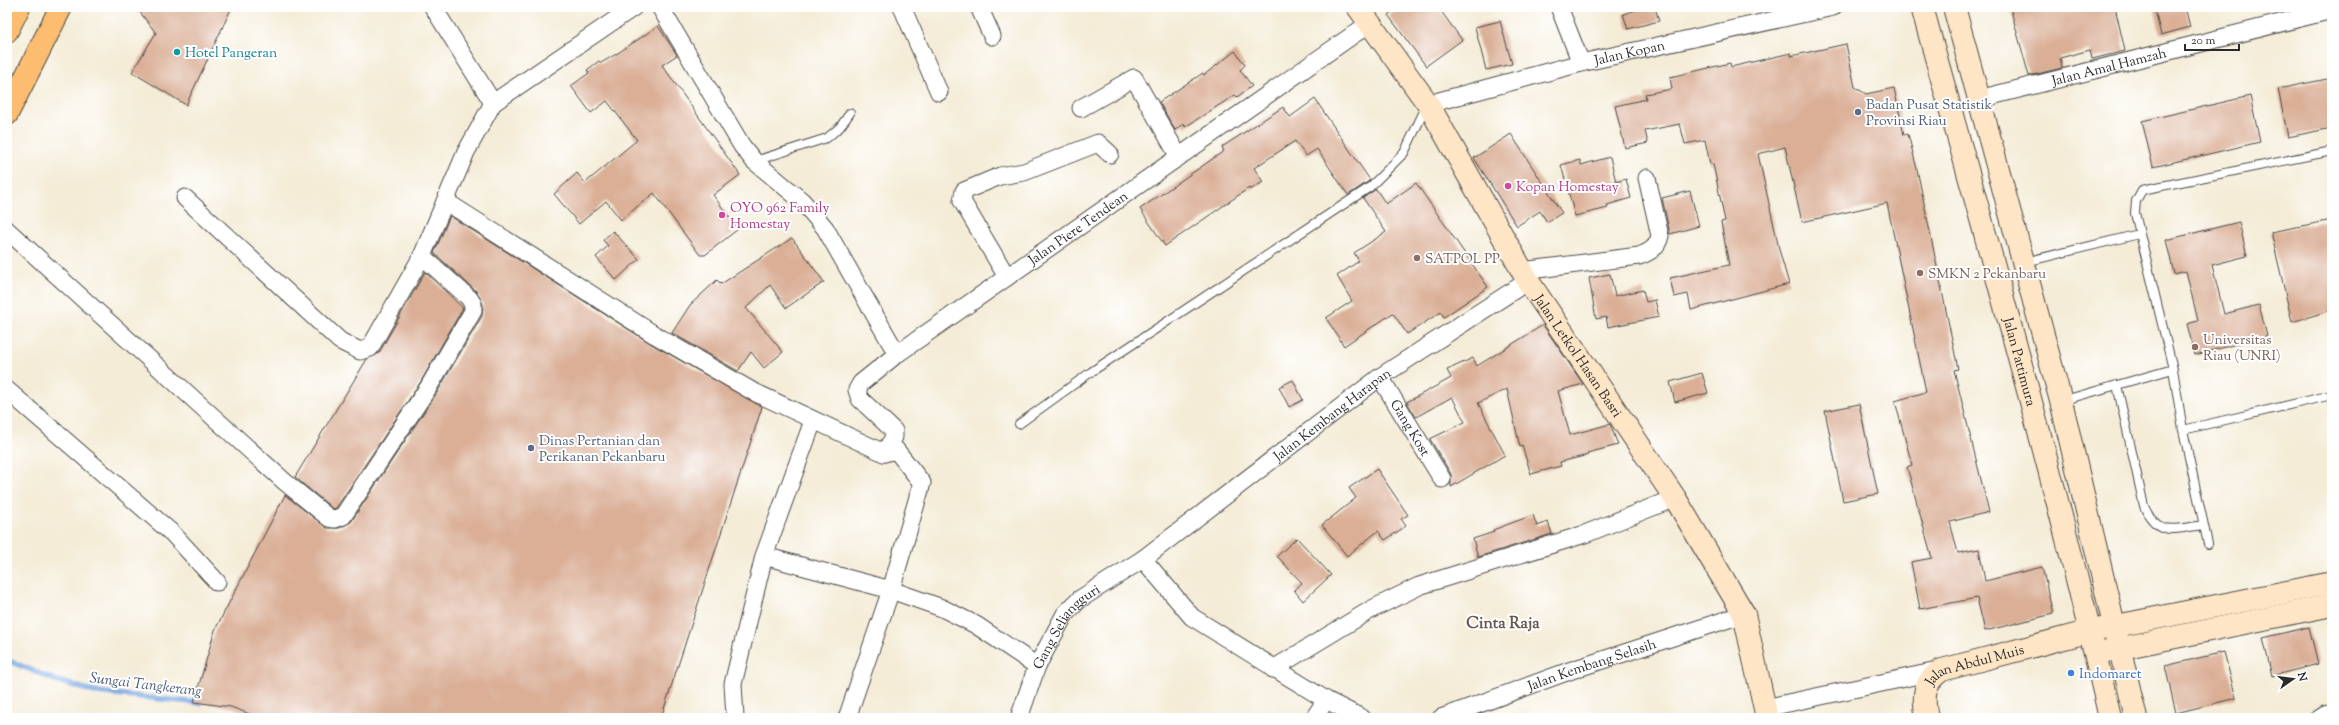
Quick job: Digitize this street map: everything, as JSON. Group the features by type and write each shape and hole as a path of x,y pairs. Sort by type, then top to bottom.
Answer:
{"main road":[{"path":"7,31 19,7"},
{"path":"7,114 61,7"}],"street":[{"path":"433,7 493,103"},
{"path":"185,198 340,342 360,351 370,348 375,342 422,256 466,152 493,103 634,7"},
{"path":"660,7 742,146 754,161 802,201 825,228 897,354"},
{"path":"902,7 939,92"},
{"path":"980,7 992,36"},
{"path":"1559,7 1582,63"},
{"name":"Jalan Kopan","path":"1428,104 1582,63 1833,7"},
{"name":"Jalan Pattimura","path":"1922,7 2031,400 2091,631 2110,718"},
{"name":"Jalan Pattimura","path":"1954,7 2061,401 2121,648 2136,718"},
{"name":"Jalan Amal Hamzah","path":"1979,99 2332,10"},
{"name":"Jalan Letkol Hasan Basri","path":"1364,15 1428,104 1525,276 1675,498 1744,614 1766,713"},
{"name":"Jalan Piere Tendean","path":"884,453 894,437 894,431 860,399 857,390 861,383 897,354 1178,157 1364,15"},
{"path":"1081,108 1134,78 1178,157"},
{"path":"1007,277 962,201 964,191 1000,176 1024,172 1074,153 1092,144 1098,143 1110,154"},
{"path":"1525,276 1639,256 1649,252 1658,244 1660,236 1647,178"},
{"path":"445,201 654,334 752,391 813,421 884,453 896,450 922,483 891,590 847,718"},
{"path":"7,230 279,477 329,518 335,519 343,516 428,388 473,311 473,304 469,298 422,256"},
{"name":"Jalan Kembang Harapan","path":"1143,559 1380,376 1525,276"},
{"name":"Gang Kost","path":"1380,376 1442,479"},
{"path":"7,390 173,534 217,582"},
{"path":"735,718 733,684 764,556 813,421"},
{"path":"1273,668 1372,609 1419,586 1585,534 1675,498"},
{"path":"764,556 891,590 942,608 976,625 1037,666"},
{"path":"1143,559 1192,617 1326,700 1362,718"},
{"name":"Gang Seliangguri","path":"1019,718 1037,666 1065,614 1080,599 1143,559"},
{"name":"Jalan Abdul Muis","path":"1927,718 1924,696 1927,684 1934,675 1942,670 2091,631 2332,583"},
{"path":"2058,640 2096,653 2332,606"},
{"name":"Jalan Kembang Selasih","path":"1441,718 1572,670 1744,614"},
{"path":"1766,713 1942,670"},
{"path":"1314,718 1326,700"}],"lane":[{"path":"1019,424 1091,372 1370,187 1404,153 1428,104"},
{"path":"754,161 827,138 840,127 850,113"},
{"path":"2208,544 2183,430 2173,369 2139,234 2135,213 2136,201 2142,190 2332,151"},
{"path":"2024,262 2139,234"},
{"path":"2061,401 2173,369"},
{"path":"2117,385 2144,506 2150,519 2158,526 2171,529 2203,525"},
{"path":"2183,430 2332,395"},
{"path":"2312,718 2322,711 2332,709"}],"building":[{"name":"Hotel Pangeran","path":"136,7 232,7 186,105 132,72 156,33"},
{"path":"1399,7 1438,7 1462,40 1426,66 1388,15"},
{"path":"1635,7 1655,7 1659,21 1628,29 1623,14 1636,10"},
{"path":"2010,7 2115,7 2125,51 2092,59 2090,50 2060,58 2062,68 2029,76"},
{"path":"2154,7 2185,7 2190,27 2161,35"},
{"path":"1500,21 1512,64 1486,70 1475,27"},
{"path":"658,26 677,55 662,65 740,175 713,195 738,229 705,255 700,255 654,193 621,220 606,201 579,224 554,194 577,173 585,183 637,140 607,101 591,113 571,86 589,73 587,70 599,61 601,63 618,53"},
{"path":"1846,44 1855,87 1866,94 1894,88 1904,135 1908,134 1917,169 1958,369 1954,370 1989,512 1950,522 1958,553 1979,549 1985,581 2042,567 2053,614 1985,631 1977,598 1920,609 1911,562 1932,558 1907,467 1912,465 1895,401 1926,392 1887,203 1802,222 1785,147 1758,154 1780,253 1789,284 1691,310 1688,294 1674,297 1670,278 1729,265 1721,222 1725,221 1713,164 1710,164 1705,140 1685,144 1680,124 1645,131 1648,143 1625,148 1615,106 1646,99 1645,94 1672,89 1670,77 1730,63 1731,67 1791,53 1791,56"},
{"path":"1235,51 1245,65 1240,70 1252,86 1237,97 1235,95 1185,127 1184,124 1175,130 1159,102 1203,73 1204,75"},
{"path":"2332,78 2332,128 2288,137 2278,89"},
{"path":"2250,96 2260,142 2153,167 2142,121"},
{"path":"1315,99 1370,180 1348,195 1317,149 1306,156 1295,141 1254,168 1263,182 1250,190 1249,188 1165,246 1140,209 1224,151 1222,147 1283,107 1290,117"},
{"path":"1511,134 1562,213 1547,222 1540,211 1517,226 1474,158"},
{"path":"1610,157 1616,182 1626,179 1631,198 1607,205 1608,208 1575,216 1561,165 1580,160 1581,165"},
{"path":"1416,183 1488,287 1444,317 1441,312 1407,334 1393,313 1344,346 1326,318 1352,301 1337,276 1359,261 1354,253 1386,232 1363,198 1376,189 1386,204"},
{"path":"1690,191 1699,226 1670,234 1662,198"},
{"name":"Dinas Pertanian dan Perikanan Pekanbaru","path":"450,216 650,343 762,407 661,718 260,718 231,707 194,702 215,630 285,495 327,528 339,528 351,522 436,394 482,316 483,304 477,292 434,253"},
{"path":"2332,220 2332,310 2292,322 2271,232"},
{"path":"2239,222 2247,256 2212,265 2224,314 2259,305 2267,336 2195,355 2187,324 2198,321 2186,271 2174,274 2166,240"},
{"path":"613,231 639,259 616,280 596,257 608,246 603,240"},
{"path":"792,238 824,282 786,308 770,285 746,308 783,352 764,368 751,352 738,371 672,333 690,305 717,280 721,284"},
{"path":"425,272 463,308 420,383 336,508 333,509 295,477 367,359 379,353"},
{"path":"1610,274 1615,296 1643,290 1646,302 1655,300 1659,317 1608,327 1606,317 1596,319 1589,278"},
{"path":"1543,325 1583,384 1558,391 1570,435 1610,424 1618,445 1560,462 1561,466 1531,474 1522,446 1520,447 1507,389 1478,403 1505,455 1451,487 1451,474 1430,439 1465,422 1452,397 1416,417 1407,402 1451,378 1447,370 1473,358 1477,366"},
{"path":"1702,373 1708,393 1675,402 1670,382"},
{"path":"1293,380 1303,400 1289,407 1279,387"},
{"path":"1859,404 1878,494 1843,501 1825,411"},
{"path":"1377,469 1408,515 1401,519 1406,526 1385,540 1378,531 1347,556 1322,525 1356,498 1349,488"},
{"path":"1533,515 1537,526 1548,522 1552,534 1478,557 1473,539 1494,532 1493,530"},
{"path":"1297,538 1331,575 1303,601 1294,590 1302,583 1277,556"},
{"path":"2309,627 2318,664 2272,676 2263,638"},
{"path":"2224,652 2236,698 2176,713 2165,666"}],"waterway":[{"name":"Sungai Tangkerang","path":"7,660 55,680 95,692 200,703"},
{"name":"Sungai Tangkerang","path":"249,714 260,718"}],"place":[{"name":"Hotel Pangeran","path":"177,52"},
{"name":"Badan Pusat Statistik Provinsi Riau","path":"1858,112"},
{"name":"Kopan Homestay","path":"1508,186"},
{"name":"OYO 962 Family Homestay","path":"722,215"},
{"name":"SATPOL PP","path":"1417,258"},
{"name":"SMKN 2 Pekanbaru","path":"1920,273"},
{"name":"Universitas Riau (UNRI)","path":"2195,347"},
{"name":"Dinas Pertanian dan Perikanan Pekanbaru","path":"531,448"},
{"name":"Indomaret","path":"2071,673"}],"district":[{"name":"Cinta Raja","path":"1503,622"}]}
